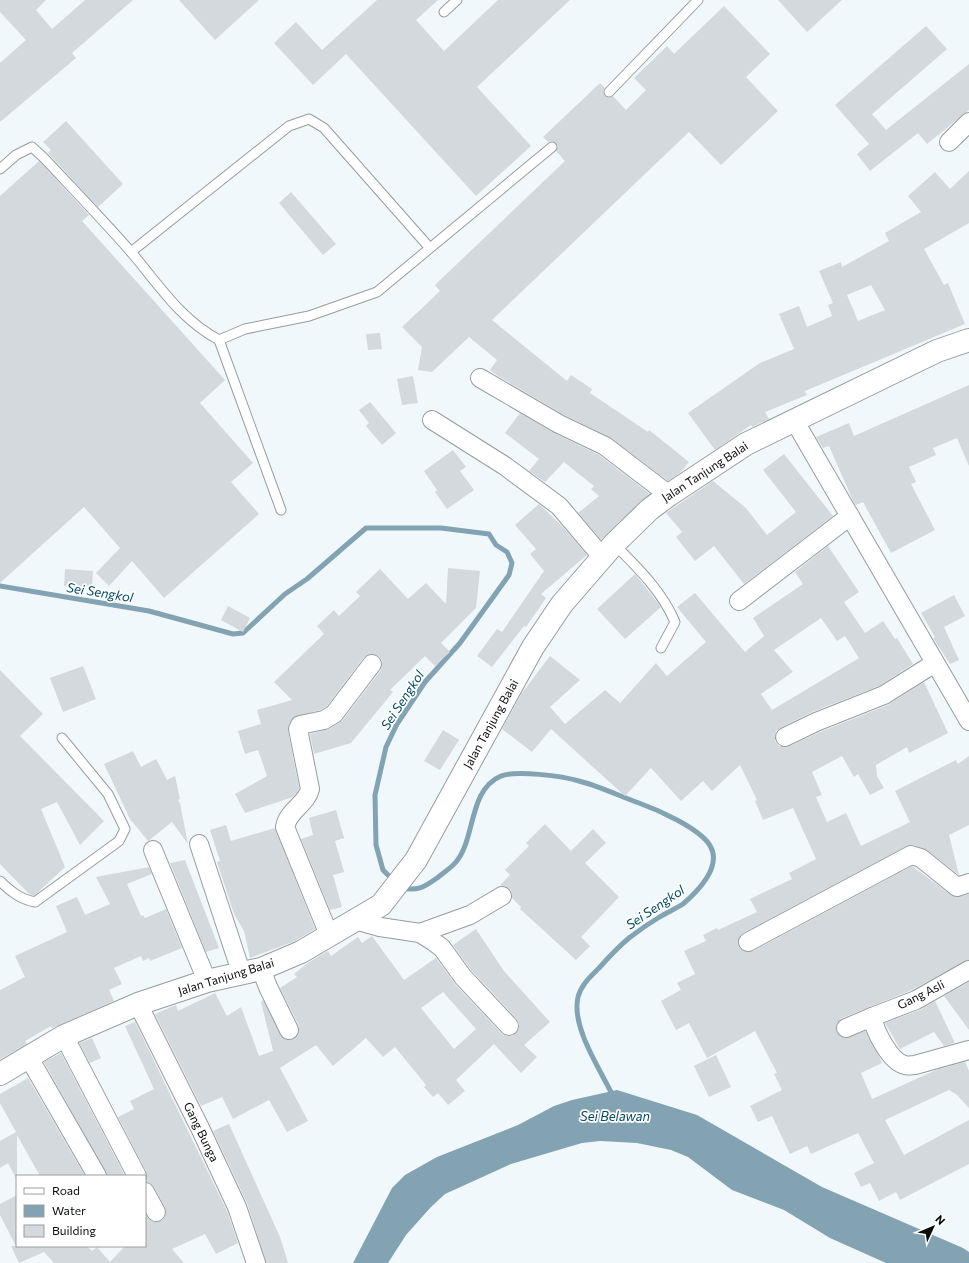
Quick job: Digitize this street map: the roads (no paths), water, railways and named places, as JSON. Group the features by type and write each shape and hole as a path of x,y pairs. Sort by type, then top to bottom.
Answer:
{"street":[{"path":"949,142 969,122"},
{"name":"Jalan Tanjung Balai","path":"0,1074 64,1036 138,1004 251,970 301,952 381,905 416,860 533,647 562,604 608,551 650,509 746,444 937,351 969,340"},
{"path":"480,378 559,424 606,446 669,495"},
{"path":"432,420 505,466 559,506 608,551"},
{"path":"794,420 969,721"},
{"path":"739,601 850,516"},
{"path":"329,935 285,827 286,820 309,795 310,789 298,729 300,726 324,720 334,714 372,664"},
{"path":"785,737 816,722 884,695 935,664"},
{"path":"199,844 251,970 268,988 289,1030"},
{"path":"153,850 207,982"},
{"path":"748,942 911,855 921,858 957,887 969,883"},
{"path":"420,933 470,916 502,896"},
{"path":"355,920 380,927 420,933 442,948 468,982 509,1026"},
{"name":"Gang Asli","path":"846,1028 916,1000 969,970"},
{"name":"Gang Bunga","path":"138,1004 200,1128 237,1207 256,1263"},
{"path":"872,1017 874,1026 886,1048 898,1062 905,1065 915,1065 969,1050"},
{"path":"64,1036 136,1175"},
{"path":"28,1056 96,1175"},
{"path":"146,1194 156,1212"}],"lane":[{"path":"444,12 457,0"},
{"path":"609,92 698,0"},
{"path":"131,252 289,126 309,119 324,128 429,247"},
{"path":"219,340 245,329 309,316 377,292 396,278 429,247 552,147"},
{"path":"0,169 16,155 32,148 44,158 131,252 183,315 202,331 219,340 281,510"},
{"path":"608,551 638,568 668,606 675,622 661,648"},
{"path":"0,881 8,889 24,900 35,902 119,841 125,829 108,794 62,738"}],"water":[{"name":"Sei Belawan","path":"617,1090 697,1115 822,1187 963,1248 969,1252 969,1263 886,1263 830,1238 784,1210 732,1190 688,1157 671,1150 637,1143 600,1141 582,1143 511,1164 445,1194 406,1235 388,1263 353,1263 392,1188 405,1175 437,1157 518,1125 554,1106 572,1100"}],"waterway":[{"name":"Sei Sengkol","path":"0,586 149,611 233,634 243,633 285,594 307,579 366,528 441,528 489,534 496,545 507,552 512,563 509,575 460,643 425,682 397,724 386,747 375,795 376,845 383,870 394,881"},
{"name":"Sei Sengkol","path":"401,888 420,888 437,878 456,862 467,840 474,815 483,792 490,783 501,776 508,774 551,776 586,783 647,806 687,825 696,831 709,844 713,852 711,869 702,885 683,904 661,916 625,941 589,978 579,993 577,1009 583,1034 594,1061 613,1096"}]}
